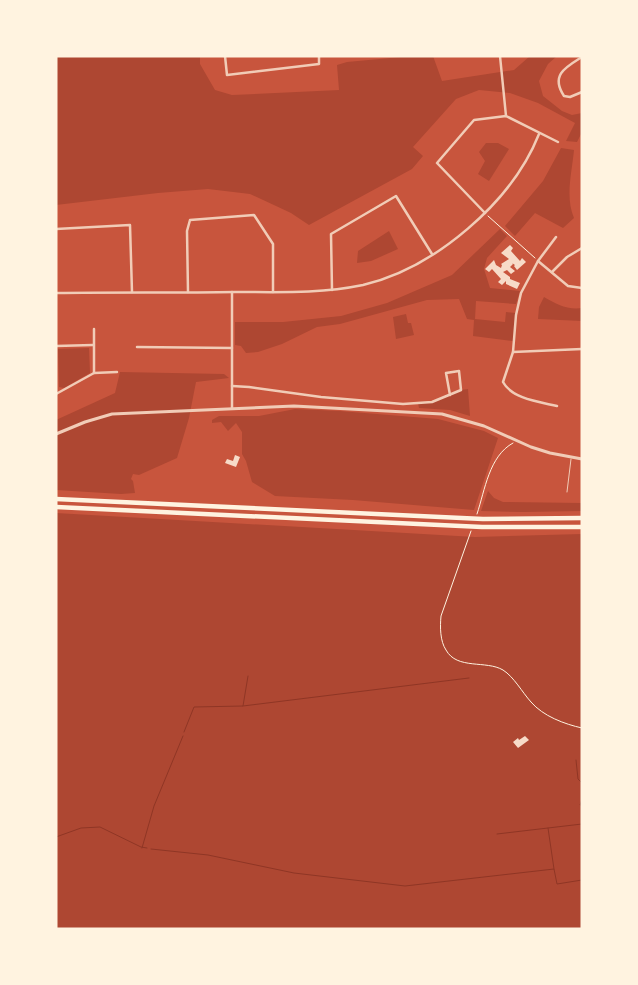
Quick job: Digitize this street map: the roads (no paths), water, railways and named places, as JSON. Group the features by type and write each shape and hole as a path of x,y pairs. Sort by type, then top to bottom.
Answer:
{"highway":[{"path":"56,499 483,519 582,518"},
{"path":"56,507 482,527 582,527"}],"street":[{"path":"225,56 227,75 319,64 319,56"},
{"path":"500,56 506,116"},
{"path":"582,56 568,66 557,82 564,96 570,97 582,92"},
{"path":"486,213 437,163 474,120 506,116 558,142"},
{"path":"56,293 315,293 365,284 395,274 419,263 458,237 486,213 509,188 533,149 539,134"},
{"path":"332,290 331,234 396,196 432,254"},
{"path":"188,293 187,231 190,220 254,215 273,244 274,292"},
{"path":"56,229 130,225 132,292"},
{"path":"556,237 538,261 519,299 513,352 504,382 506,389 528,398 557,406"},
{"path":"552,273 567,257 582,248"},
{"path":"538,261 568,286 582,288"},
{"path":"232,292 232,410"},
{"path":"94,329 94,373"},
{"path":"56,346 94,345"},
{"path":"137,347 232,348"},
{"path":"513,352 582,349"},
{"path":"232,386 249,386 321,397 403,404 432,402 450,395 462,390 459,371 446,373 450,395"},
{"path":"56,394 94,373 116,372"},
{"path":"56,434 85,422 112,414 294,406 442,414 484,426 550,453 582,459"}],"lane":[{"path":"567,492 572,458"}],"waterway":[{"path":"184,732 194,707 243,706 248,676"},
{"path":"243,706 469,678"},
{"path":"142,848 154,806 183,736"},
{"path":"576,760 578,779 582,783"},
{"path":"582,799 580,805 582,805"},
{"path":"497,834 582,824"},
{"path":"56,837 81,828 100,827 141,847 147,848"},
{"path":"548,828 554,869"},
{"path":"151,849 208,855 294,873 405,886 554,869 557,884 582,880"}]}
